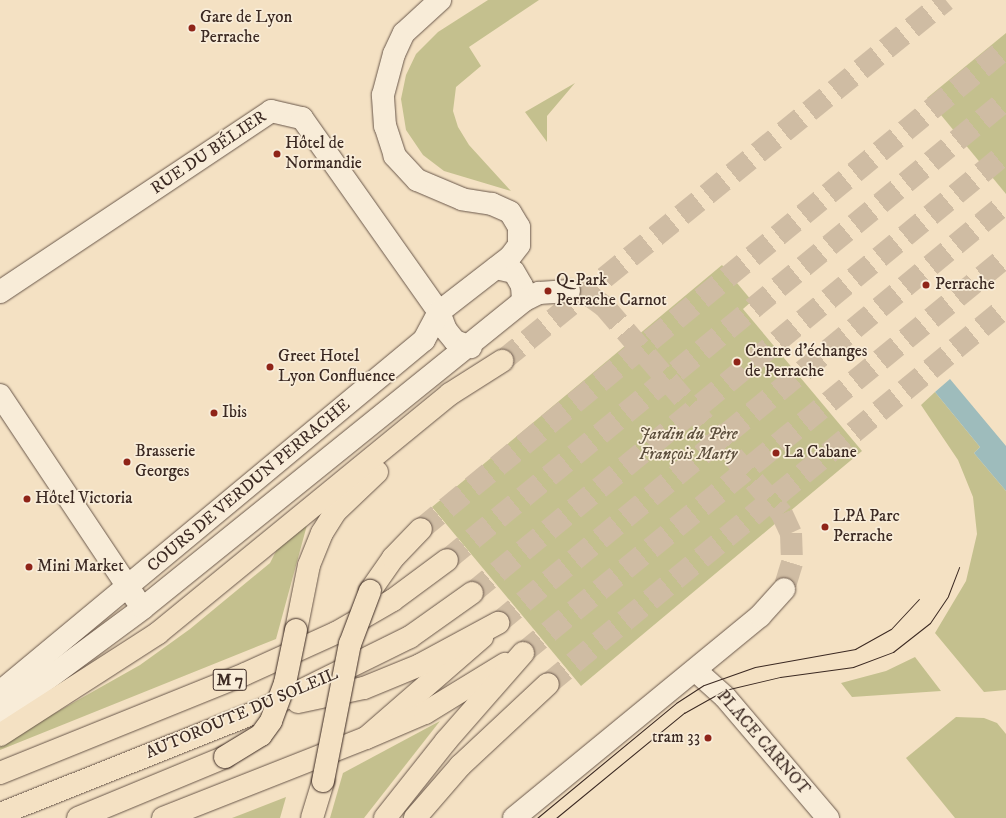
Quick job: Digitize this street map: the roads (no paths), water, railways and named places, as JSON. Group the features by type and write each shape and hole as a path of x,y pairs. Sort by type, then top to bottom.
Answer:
{"main road":[{"path":"0,735 158,633 450,394 502,361 335,512 309,565 286,683 271,721 261,734 225,757 78,818"},
{"path":"312,818 323,781 350,644 370,591 393,558 421,529"},
{"name":"M 7","path":"0,773 245,674 336,632 393,600 447,560"},
{"name":"AUTOROUTE DU SOLEIL","path":"0,814 262,710 410,637 472,594"},
{"path":"262,710 364,688 420,665 498,623 366,738"},
{"path":"163,818 184,813 424,713 523,654 446,741 385,818"},
{"path":"415,818 460,766 548,684"}],"street":[{"name":"COURS DE VERDUN PERRACHE","path":"0,692 424,340 439,312 496,268 519,245 519,227 510,212 492,204 462,199 417,180 395,156 385,126 383,95 394,54 404,33 440,0"},
{"name":"RUE DU BÉLIER","path":"0,292 271,111 302,118 439,312 455,341 471,347"},
{"path":"496,268 514,272 522,286 523,301"},
{"name":"COURS DE VERDUN PERRACHE","path":"0,714 143,608 471,347 523,301 539,293 569,291"},
{"path":"0,395 143,608"},
{"path":"514,818 760,616 784,589"},
{"name":"PLACE CARNOT","path":"695,670 725,697 828,818"}],"water":[{"path":"950,379 1006,446 1006,491 974,453 980,447 935,392"}],"tunnel":[{"path":"502,361 946,0"},
{"path":"421,529 1006,48"},
{"path":"447,560 1006,100"},
{"path":"472,593 1006,153"},
{"path":"498,623 1006,203"},
{"path":"523,653 1006,257"},
{"path":"569,291 590,296 604,306 782,514 791,533 792,563 784,589"},
{"path":"548,684 1006,307"}],"tram line":[{"path":"556,818 684,713 725,690 780,677 853,667 893,652 930,623 948,596 959,567"},
{"path":"537,818 676,703 704,685 755,667 855,649 891,629 919,599"}],"place":[{"name":"Gare de Lyon Perrache","path":"192,28"},
{"name":"Hôtel de Normandie","path":"277,154"},
{"name":"Perrache","path":"926,285"},
{"name":"Q-Park Perrache Carnot","path":"548,291"},
{"name":"Centre d'échanges de Perrache","path":"737,362"},
{"name":"Greet Hotel Lyon Confluence","path":"270,367"},
{"name":"Ibis","path":"214,413"},
{"name":"La Cabane","path":"776,453"},
{"name":"Brasserie Georges","path":"127,462"},
{"name":"Hôtel Victoria","path":"27,499"},
{"name":"LPA Parc Perrache","path":"825,527"},
{"name":"Mini Market","path":"29,567"},
{"name":"tram 33","path":"708,738"}],"park label":[{"name":"Jardin du Père François Marty","path":"688,445"}]}
